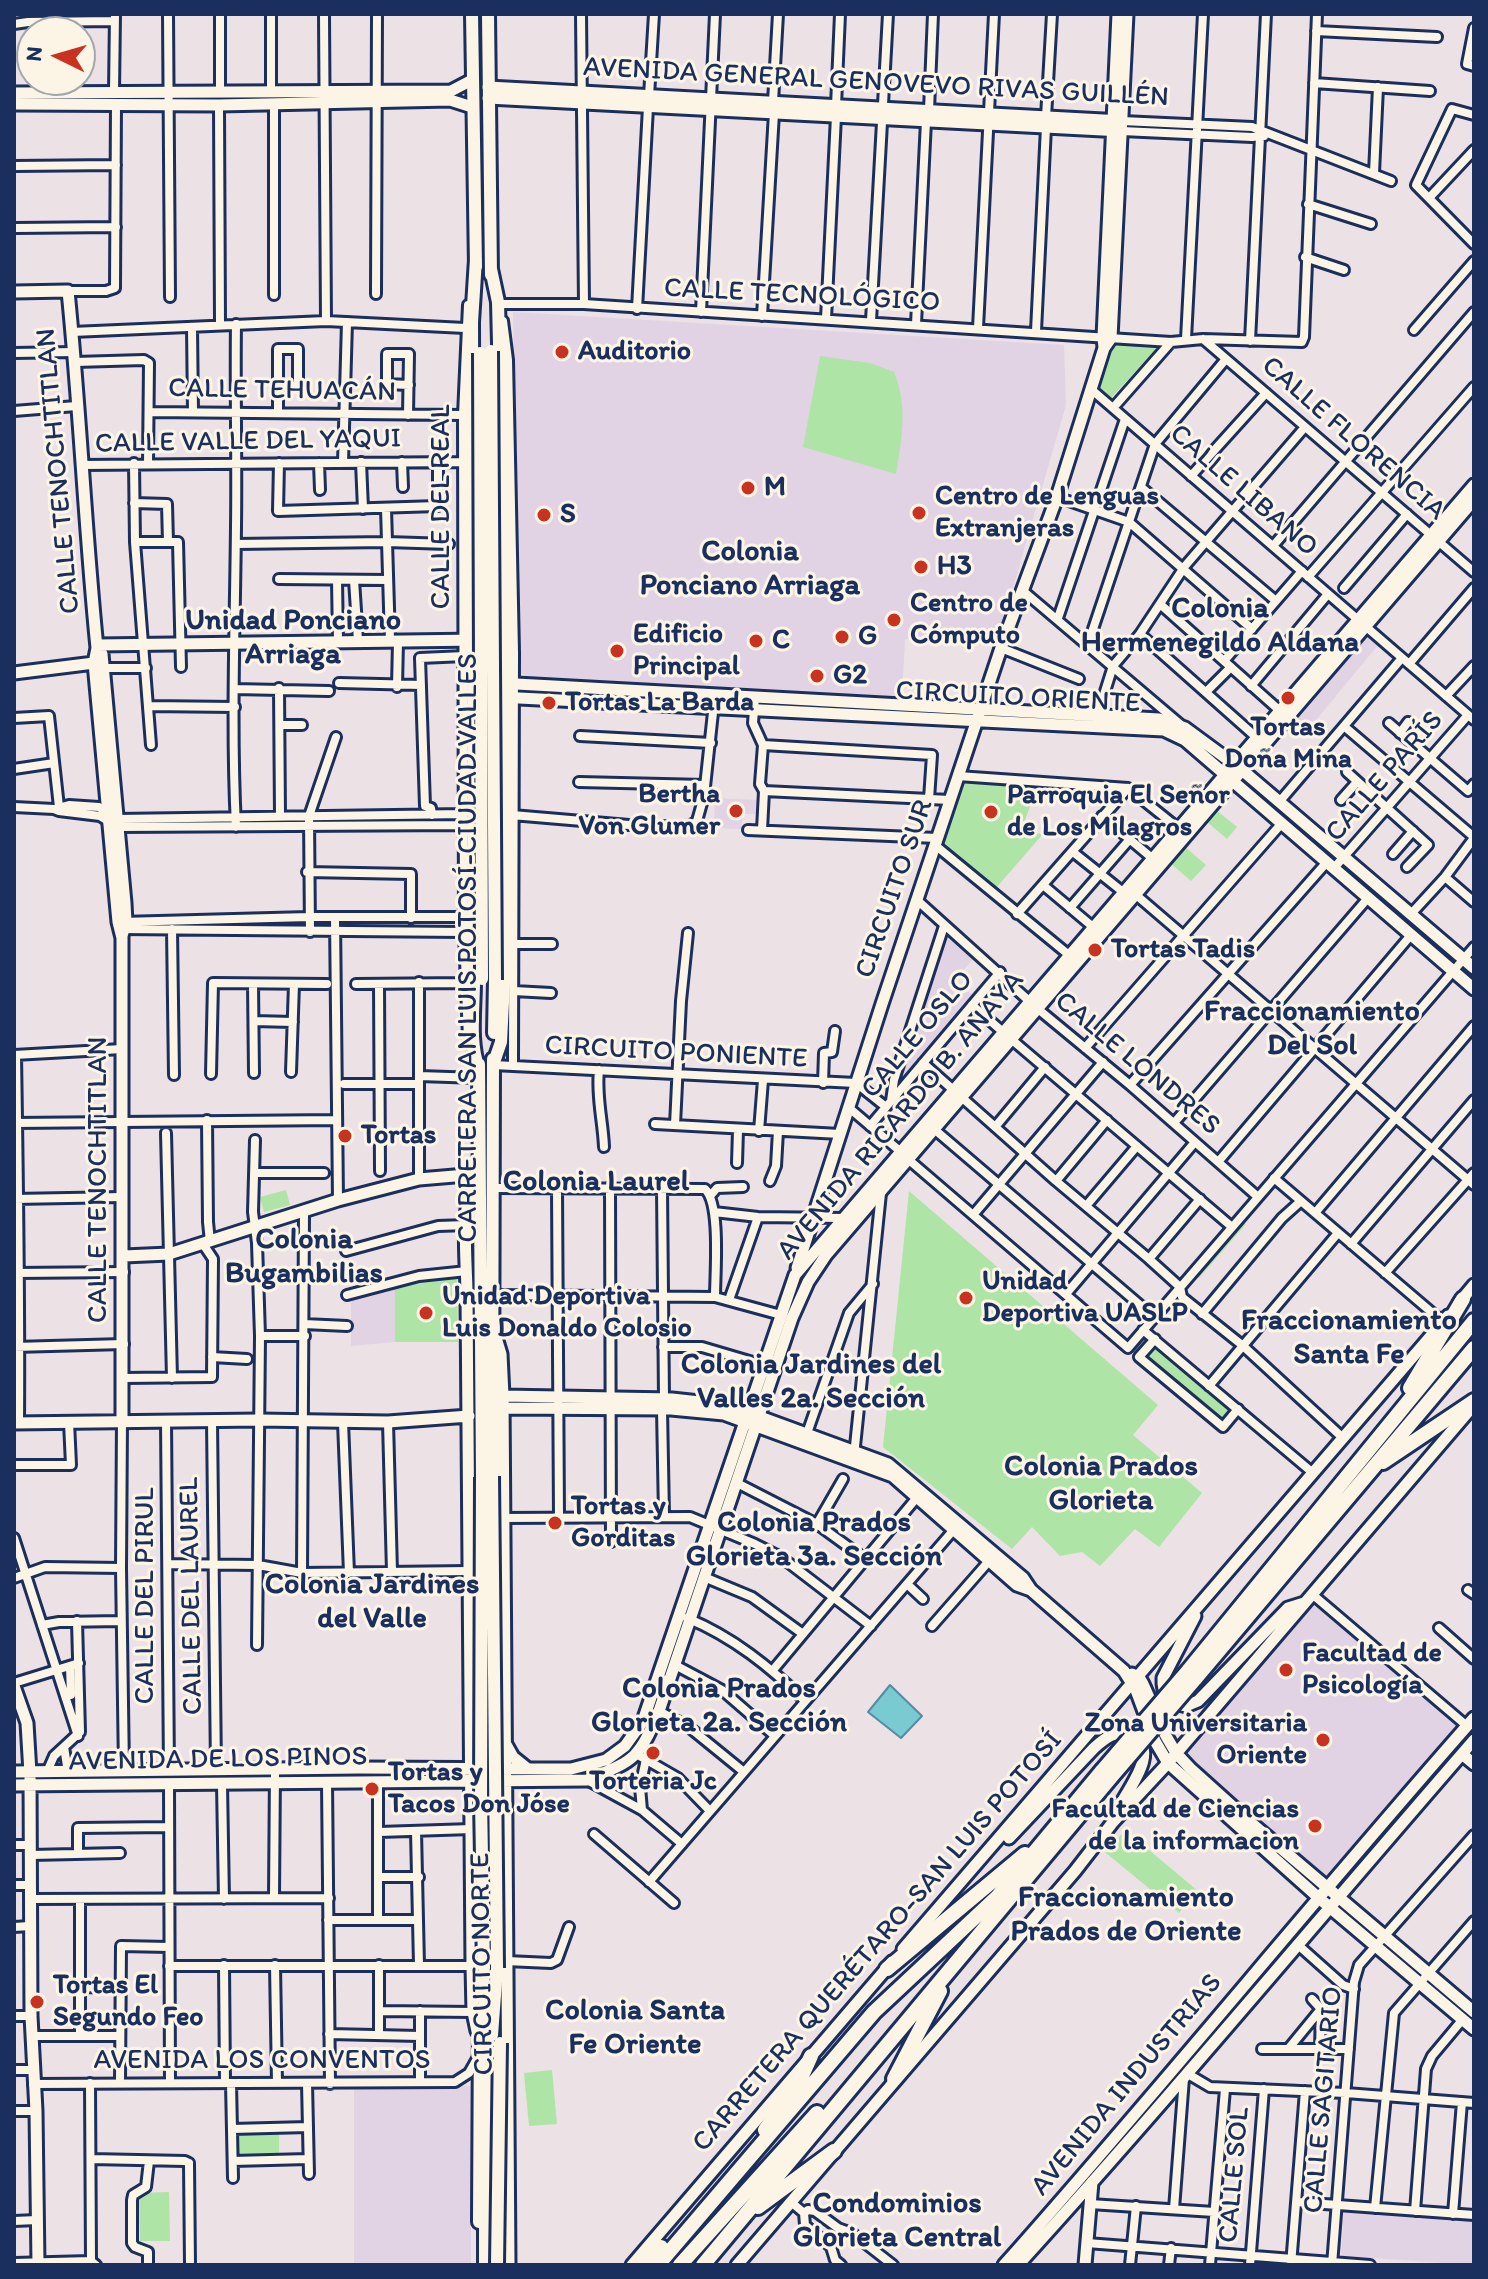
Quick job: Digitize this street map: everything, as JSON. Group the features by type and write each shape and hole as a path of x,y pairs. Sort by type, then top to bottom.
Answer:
{"highway":[{"path":"1397,1418 1405,1395 1463,1299"},
{"path":"1191,1675 1474,1321"},
{"path":"708,2260 953,1966 1107,1774 1474,1348"},
{"path":"1370,1471 1474,1403"},
{"path":"658,2265 874,2012 998,1896 1053,1830 1107,1774"},
{"path":"887,1969 1053,1830"},
{"path":"894,2079 953,1966"},
{"path":"486,2265 486,2010 492,1971"},
{"path":"680,2265 880,2043 896,2034"},
{"path":"646,2265 726,2172 745,2156 754,2153 768,2123 802,2076 811,2056"},
{"path":"738,2222 834,2151"}],"main road":[{"path":"472,14 476,259 495,353 506,482 505,589 510,683 505,723 505,962 501,1042 493,1065"},
{"name":"CARRETERA SAN LUIS POTOSÍ-CIUDAD VALLES","path":"487,1476 493,1327 493,1065 488,980 495,353 488,14"},
{"path":"476,259 472,284 473,592 469,683 474,722 478,1174 487,1476 481,1802 492,1971 494,2198 507,2265"},
{"path":"491,269 498,302 495,353"},
{"path":"473,592 477,597 490,601 505,589"},
{"path":"474,722 490,716 505,723"},
{"path":"478,1069 488,980"},
{"path":"492,1971 500,2026 497,2265"},
{"path":"480,2265 479,2034 492,1971"}],"street":[{"path":"168,14 170,297"},
{"path":"220,14 220,92"},
{"path":"271,14 271,91"},
{"path":"324,14 326,321"},
{"path":"376,294 377,14"},
{"path":"581,14 584,304"},
{"path":"637,309 654,14"},
{"path":"701,312 715,14"},
{"path":"762,316 778,14"},
{"path":"826,319 840,14"},
{"path":"871,321 888,14"},
{"path":"916,324 933,14"},
{"path":"978,328 994,14"},
{"path":"1036,331 1052,14"},
{"path":"1117,126 1118,14"},
{"path":"1117,126 1127,14"},
{"path":"1186,339 1203,14"},
{"path":"1250,341 1264,134 1266,14"},
{"path":"1317,14 1305,257 1344,270"},
{"path":"14,24 115,18 116,165 115,288 14,292"},
{"path":"1474,28 1467,64 1474,66"},
{"path":"1316,31 1437,37"},
{"path":"377,96 451,91 472,80"},
{"path":"1314,83 1430,91"},
{"path":"1374,173 1378,87"},
{"path":"14,104 115,98 168,91 271,91 450,100 472,107"},
{"path":"14,93 115,98 169,105 274,104 325,96"},
{"name":"AVENIDA GENERAL GENOVEVO RIVAS GUILLÉN","path":"488,93 1117,126 1196,135 1264,134"},
{"path":"274,104 274,295"},
{"path":"219,105 220,324"},
{"path":"1474,115 1452,109 1416,185 1474,244"},
{"name":"AVENIDA GENERAL GENOVEVO RIVAS GUILLÉN","path":"1117,126 1197,124 1264,134"},
{"name":"CIRCUITO SUR","path":"795,1275 936,842 1001,648 1057,497 1106,341 1117,126"},
{"path":"1264,134 1311,148 1391,181"},
{"path":"1430,197 1474,150"},
{"path":"14,166 116,165"},
{"path":"1308,204 1371,224"},
{"path":"14,228 116,227"},
{"path":"1466,236 1474,227"},
{"name":"CALLE TECNOLÓGICO","path":"498,302 584,304 1036,331 1106,341 1203,339 1302,342 1305,257"},
{"path":"1414,330 1474,261"},
{"name":"CALLE DEL REAL","path":"469,683 465,656 469,640 463,415 465,328 472,284"},
{"name":"CALLE TENOCHTITLAN","path":"68,291 122,928 122,1421"},
{"path":"1273,546 1474,312"},
{"path":"72,332 326,321 465,328"},
{"path":"343,463 347,322"},
{"path":"236,324 236,822"},
{"path":"192,327 193,412"},
{"name":"CALLE FLORENCIA","path":"1203,339 1474,572"},
{"path":"1113,408 1171,342"},
{"path":"278,386 298,386 298,349 278,349 278,386 278,412"},
{"path":"14,353 144,360 149,363 148,464"},
{"path":"408,415 409,385 409,354 387,354 387,384 409,385"},
{"path":"1088,644 1155,444 1226,359"},
{"path":"1206,692 1276,601 1381,493 1474,387"},
{"name":"CALLE LIBANO","path":"1092,390 1471,718"},
{"path":"1191,476 1266,393"},
{"path":"14,411 76,406"},
{"name":"CALLE TEHUACÁN","path":"149,412 463,415"},
{"path":"1058,618 1125,419"},
{"path":"1097,717 1113,666 1140,634 1183,570 1305,427"},
{"path":"361,462 363,509"},
{"path":"402,462 403,487"},
{"path":"279,463 278,511 438,506 438,462"},
{"name":"CALLE VALLE DEL YAQUI","path":"81,465 464,462"},
{"path":"134,463 135,542 151,745"},
{"path":"319,463 320,490"},
{"path":"97,646 509,640 506,482"},
{"name":"AVENIDA RICARDO B. ANAYA","path":"471,1783 504,1782 571,1769 599,1769 642,1757 675,1665 684,1617 709,1524 808,1282 826,1255 881,1193 952,1090 1034,1005 1434,538 1474,485"},
{"path":"1141,487 1276,601"},
{"path":"1057,497 1129,522 1252,629"},
{"name":"AVENIDA RICARDO B. ANAYA","path":"1434,538 1474,500"},
{"path":"134,503 167,504 173,542 181,667"},
{"path":"386,508 388,580 397,687"},
{"path":"1344,588 1407,514"},
{"path":"135,542 173,542"},
{"path":"236,544 449,544"},
{"path":"279,579 388,580"},
{"path":"337,580 338,641"},
{"path":"354,580 358,641"},
{"path":"1280,801 1474,588"},
{"path":"1022,590 1113,666 1185,734"},
{"path":"1251,686 1328,594"},
{"path":"1160,604 1279,710"},
{"name":"AVENIDA RICARDO B. ANAYA","path":"1238,767 1256,737 1279,710 1361,623"},
{"path":"1140,634 1256,737"},
{"path":"1001,648 1079,679"},
{"path":"432,815 431,808 425,806 420,658 465,656"},
{"path":"14,673 99,666 146,668"},
{"name":"CALLE PARÍS","path":"1446,696 1474,666"},
{"path":"339,683 397,687 421,685"},
{"name":"CIRCUITO ORIENTE","path":"469,683 510,683 754,703 1138,724 1159,719 1238,767 1474,968"},
{"path":"279,688 280,816"},
{"path":"234,689 329,691"},
{"path":"344,1084 419,1080 478,1069 467,1029 464,983 464,814 470,696"},
{"name":"CIRCUITO ORIENTE","path":"470,696 714,700"},
{"path":"509,697 513,1066"},
{"path":"512,815 683,829 697,821 711,743 714,700"},
{"path":"754,703 753,723 757,738 763,745 760,784 764,791 762,830"},
{"path":"148,706 235,707"},
{"name":"CIRCUITO ORIENTE","path":"979,715 1097,717 1138,724"},
{"path":"14,718 49,716 57,808"},
{"name":"CALLE PARÍS","path":"1130,1085 1228,973 1330,865 1344,857 1430,759 1471,718"},
{"path":"1403,736 1408,722"},
{"path":"1389,723 1430,759 1471,788"},
{"path":"281,725 302,725"},
{"path":"1345,727 1474,837 1445,877 1411,914"},
{"name":"CIRCUITO ORIENTE","path":"1185,734 1229,777 1474,989"},
{"path":"580,736 711,743"},
{"path":"310,932 307,872 309,816 336,737"},
{"path":"763,745 932,755 929,799"},
{"path":"14,769 54,763"},
{"path":"1347,772 1428,845 1407,867"},
{"path":"958,776 1128,788 1178,828"},
{"name":"AVENIDA RICARDO B. ANAYA","path":"1034,1005 1069,955 1129,893 1152,858 1178,828 1229,777"},
{"path":"579,782 705,785"},
{"path":"1341,800 1357,782"},
{"path":"1017,914 1128,788"},
{"path":"764,791 950,800"},
{"path":"14,807 99,807 113,820 308,826 464,825"},
{"path":"236,822 280,816 464,814"},
{"path":"1102,816 1152,858"},
{"path":"1085,1048 1282,823"},
{"path":"748,830 936,842 1017,914 1069,955"},
{"path":"1393,854 1413,831"},
{"path":"1070,908 1130,839"},
{"path":"1073,852 1185,937 1472,1180 1385,1273"},
{"path":"307,872 411,874 411,918"},
{"path":"1445,877 1474,902"},
{"path":"1043,885 1093,927"},
{"path":"1174,1123 1368,898"},
{"name":"CALLE LONDRES","path":"917,900 1258,1197"},
{"path":"122,928 227,919 464,917"},
{"path":"335,918 338,1200"},
{"path":"227,919 227,929"},
{"name":"CIRCUITO SUR","path":"888,1104 944,926"},
{"path":"122,928 464,932"},
{"path":"172,929 174,1075"},
{"path":"675,1125 676,1074 688,933"},
{"path":"1218,1162 1411,935"},
{"path":"514,944 552,944"},
{"path":"848,1107 1128,1348 1474,947"},
{"name":"CALLE OSLO","path":"870,1126 1000,972"},
{"path":"419,982 419,1179"},
{"path":"211,1074 213,983 327,984"},
{"path":"356,984 464,983"},
{"path":"253,984 254,1073"},
{"path":"291,1072 294,984"},
{"path":"379,984 380,1171"},
{"path":"513,995 551,993"},
{"path":"501,1042 513,995"},
{"path":"972,1005 1232,1227"},
{"path":"254,1021 293,1022"},
{"path":"1315,1213 1474,1026"},
{"path":"823,1083 824,1053 832,1052 835,1031"},
{"name":"AVENIDA RICARDO B. ANAYA","path":"471,1769 504,1769 528,1775 587,1780 625,1746 643,1721 684,1617 704,1577 737,1483 763,1365 795,1275 843,1218 962,1099 1007,1035"},
{"path":"122,1049 15,1055 17,1423 388,1422 469,1416"},
{"path":"973,1215 1103,1062"},
{"path":"923,1063 1149,1259 1180,1287 1182,1297 1242,1345 1343,1438"},
{"name":"CIRCUITO PONIENTE","path":"493,1065 856,1083"},
{"path":"995,1127 1045,1067"},
{"path":"599,1070 597,1095 602,1111 604,1147"},
{"path":"759,1131 763,1080"},
{"path":"856,1083 888,1104"},
{"path":"1351,1244 1474,1100"},
{"path":"124,1378 212,1377 213,1259 207,1243 207,1120"},
{"path":"16,1123 337,1120"},
{"path":"1056,1181 1107,1120"},
{"path":"655,1124 840,1134"},
{"path":"934,1129 1154,1317"},
{"path":"737,1163 738,1130"},
{"path":"770,1181 776,1166 778,1131"},
{"path":"166,1133 172,1378"},
{"path":"255,1140 260,1336 257,1645"},
{"path":"1066,1294 1195,1142"},
{"path":"1086,1206 1137,1146"},
{"path":"256,1173 324,1173"},
{"path":"124,1256 169,1254 338,1200 419,1179 478,1174"},
{"name":"CIRCUITO NORTE","path":"478,1174 469,1193 467,1225 471,1802 492,1971"},
{"path":"1274,1178 1443,1322"},
{"path":"610,1187 611,1542"},
{"path":"711,1195 717,1188 743,1187"},
{"path":"493,1188 705,1189 711,1195 714,1212 715,1297"},
{"path":"557,1188 559,1517"},
{"path":"662,1188 664,1516"},
{"path":"854,1456 881,1193"},
{"path":"17,1199 123,1197"},
{"path":"1149,1259 1200,1199"},
{"path":"1202,1314 1282,1218 1301,1201"},
{"path":"302,1573 304,1212"},
{"path":"714,1212 758,1217 843,1218"},
{"path":"729,1300 758,1217"},
{"path":"346,1251 438,1226 467,1225"},
{"path":"1209,1386 1338,1233"},
{"path":"347,1295 419,1276 467,1271"},
{"path":"16,1273 124,1272"},
{"path":"806,1438 849,1313 873,1284"},
{"name":"CARRETERA QUERÉTARO-SAN LUIS POTOSÍ","path":"632,2265 1474,1285"},
{"path":"493,1295 715,1297 781,1315"},
{"path":"304,1324 347,1326"},
{"name":"CIRCUITO NORTE","path":"479,2034 473,2012 492,1971 504,1804 503,1402 501,1354 493,1327"},
{"path":"1143,1330 1313,1473"},
{"path":"260,1336 305,1336"},
{"path":"1155,1339 1139,1357 1223,1427 1238,1409"},
{"path":"17,1347 124,1344"},
{"path":"663,1347 702,1347 763,1365"},
{"path":"212,1357 247,1359"},
{"path":"503,1402 727,1405 752,1419 854,1456 893,1476 919,1494 1015,1578"},
{"path":"737,2265 1474,1403"},
{"path":"122,1421 124,1770"},
{"name":"CALLE DEL PIRUL","path":"166,1421 169,1771"},
{"name":"CALLE DEL LAUREL","path":"212,1421 216,1770"},
{"path":"14,1465 71,1465 69,1422"},
{"path":"343,1422 349,1573"},
{"path":"388,1422 392,1572"},
{"path":"817,1524 843,1479"},
{"path":"737,1483 817,1524 865,1559"},
{"path":"773,1670 919,1494"},
{"path":"503,1518 690,1517 781,1557 871,1626"},
{"path":"956,1527 989,1561 1031,1590 1136,1680 1176,1753 1328,1898"},
{"path":"649,1882 956,1527"},
{"path":"14,1538 56,1671 72,1696 81,1726 78,1736 52,1758 47,1772"},
{"path":"932,1626 989,1561"},
{"path":"168,1564 258,1565 302,1573 469,1571"},
{"path":"14,1578 45,1567 121,1568"},
{"path":"704,1577 752,1597 803,1634"},
{"path":"907,1584 923,1599"},
{"path":"1202,1601 1163,1678 1163,1689 1168,1698 1186,1706 1198,1701 1288,1608 1310,1598"},
{"path":"1310,1598 1470,1722"},
{"path":"684,1617 731,1640 773,1670 805,1701"},
{"path":"77,1621 72,1696 78,1736"},
{"path":"42,1625 121,1621"},
{"path":"1439,1628 1474,1659"},
{"path":"38,2264 31,2016 30,1773 14,1685 74,1664"},
{"path":"675,1665 722,1690 775,1736"},
{"path":"1136,1680 1155,1741 1168,1763 1349,1916 1470,2011 1474,2029"},
{"path":"659,1711 690,1728 744,1772"},
{"name":"AVENIDA INDUSTRIAS","path":"1018,2265 1092,2184 1108,2157 1174,2070 1328,1898 1470,1722"},
{"path":"981,1859 996,1851 1094,1748 1108,1736 1123,1732 1136,1738 1145,1750 1143,1766 1119,1804 1113,1822"},
{"path":"470,1743 486,1748 504,1741 528,1775 504,1804 491,1799 471,1802"},
{"path":"1470,1746 1474,1764"},
{"name":"AVENIDA INDUSTRIAS","path":"1005,2265 1092,2166 1108,2157 1186,2076 1314,1924 1328,1898 1357,1874 1470,1746"},
{"path":"64,1747 68,1772"},
{"path":"642,1810 642,1757 678,1778 710,1811"},
{"path":"274,1897 275,1769"},
{"name":"AVENIDA DE LOS PINOS","path":"14,1772 471,1769"},
{"path":"587,1780 642,1810 682,1844"},
{"path":"327,1782 330,2084"},
{"path":"378,1782 378,1919"},
{"name":"AVENIDA DE LOS PINOS","path":"14,1785 471,1783"},
{"path":"222,1784 224,1899"},
{"path":"169,1785 170,2083"},
{"path":"78,1853 78,1828 169,1827"},
{"path":"379,1832 472,1829"},
{"path":"416,1831 419,1965"},
{"path":"594,1834 674,1903"},
{"name":"CALLE SAGITARIO","path":"1332,2264 1354,1989 1359,1965 1474,1835"},
{"path":"14,1845 31,1850 120,1853"},
{"path":"1349,1916 1357,1874"},
{"path":"378,1877 419,1877"},
{"path":"14,1885 30,1885"},
{"path":"30,1899 329,1898"},
{"path":"80,1900 80,2035"},
{"path":"1314,1924 1349,1916"},
{"path":"328,1920 418,1920"},
{"path":"1375,2208 1392,2020 1398,2007 1474,1921"},
{"path":"14,1927 30,1926"},
{"path":"169,1966 419,1965 492,1971 557,1960 569,1927"},
{"path":"1297,1944 1343,1985 1354,1989"},
{"path":"120,2082 121,1946 169,1947"},
{"path":"224,1965 233,2178"},
{"path":"275,1965 277,2083"},
{"path":"379,1965 379,2035"},
{"path":"80,1987 120,1988"},
{"path":"1312,1999 1321,2009 1320,2050"},
{"path":"1289,2048 1321,2009"},
{"path":"379,2011 473,2012"},
{"path":"420,2011 420,2082"},
{"path":"1415,2211 1426,2069 1432,2056 1470,2011"},
{"path":"14,2016 31,2016"},
{"path":"329,2034 420,2036"},
{"path":"32,2036 120,2036"},
{"path":"1262,2049 1349,2049"},
{"name":"AVENIDA LOS CONVENTOS","path":"33,2084 455,2082 463,2079 479,2057"},
{"path":"14,2070 32,2070"},
{"path":"1174,2070 1210,2087 1225,2089 1346,2093 1474,2103"},
{"path":"1174,2209 1186,2076"},
{"path":"14,2263 94,2263 90,2083"},
{"path":"307,2083 309,2174"},
{"path":"1210,2265 1225,2089"},
{"name":"CALLE SOL","path":"1250,2260 1264,2089"},
{"path":"1291,2262 1305,2091"},
{"path":"1453,2214 1462,2102"},
{"path":"14,2111 36,2111"},
{"path":"232,2129 308,2127"},
{"path":"91,2159 192,2160 190,2265"},
{"path":"233,2161 308,2159"},
{"path":"148,2265 148,2252 132,2243 132,2200 133,2195 146,2187 149,2161"},
{"path":"1085,2265 1092,2166"},
{"path":"791,2202 804,2213 805,2225 831,2247 835,2260 841,2265"},
{"path":"1297,2202 1474,2215"},
{"path":"1090,2204 1214,2212"},
{"path":"1130,2265 1136,2206"},
{"path":"804,2213 815,2211 838,2228 852,2233 893,2265"},
{"path":"14,2221 37,2220"},
{"path":"826,2243 838,2228"},
{"path":"1087,2243 1211,2252 1250,2260 1370,2265"},
{"path":"1169,2265 1171,2248"}],"shaded area":[{"path":"513,312 1064,345 1066,405 997,643 905,639 902,697 527,677 519,671"},
{"path":"1366,633 1379,644 1306,732 1294,721"},
{"name":"Bertha Von Glumer","path":"715,798 758,800 757,814 743,814 741,829 714,828"},
{"path":"946,929 974,958 954,981 973,995 900,1083"},
{"path":"395,1285 395,1342 351,1346 351,1298"},
{"name":"Zona Universitaria Oriente","path":"1315,1604 1460,1727 1327,1880 1207,1776 1186,1754"},
{"path":"471,2086 471,2265 354,2265 354,2087"},
{"path":"1344,2206 1474,2218 1474,2265 1341,2256"}],"green space":[{"path":"1111,344 1158,347 1110,399 1096,387"},
{"path":"820,356 870,363 894,372 902,410 896,474 803,447"},
{"path":"1244,772 1474,969 1474,984 1237,781"},
{"path":"960,783 1037,786 1021,832 1043,834 996,888 941,841"},
{"path":"1216,810 1237,827 1227,839 1206,821"},
{"path":"1183,845 1206,865 1191,881 1169,862"},
{"path":"286,1190 290,1205 264,1212 260,1197"},
{"name":"Unidad Deportiva UASLP","path":"909,1191 1158,1405 1133,1435 1202,1493 1159,1547 1135,1529 1100,1566 1082,1552 1060,1556 1032,1527 1012,1549 883,1447"},
{"path":"1241,1219 1246,1224 1199,1278 1193,1273"},
{"name":"Unidad Deportiva Luis Donaldo Colosio","path":"457,1277 458,1342 395,1342 395,1285"},
{"path":"1155,1344 1233,1410 1223,1422 1145,1356"},
{"path":"1125,1830 1198,1891 1179,1913 1106,1853"},
{"path":"552,2070 557,2124 529,2126 524,2073"},
{"path":"235,2133 279,2133 279,2155 235,2156"},
{"path":"169,2192 170,2241 140,2241 139,2193"}],"water":[{"path":"890,1685 922,1716 901,1738 868,1712"}],"place":[{"name":"Auditorio","path":"562,352"},
{"name":"M","path":"748,488"},
{"name":"Centro de Lenguas Extranjeras","path":"919,513"},
{"name":"S","path":"544,515"},
{"name":"H3","path":"921,567"},
{"name":"Centro de Cómputo","path":"894,620"},
{"name":"G","path":"842,637"},
{"name":"C","path":"756,641"},
{"name":"Edificio Principal","path":"617,651"},
{"name":"G2","path":"817,676"},
{"name":"Tortas Doña Mina","path":"1288,698"},
{"name":"Tortas La Barda","path":"549,703"},
{"name":"Bertha Von Glumer","path":"736,811"},
{"name":"Parroquia El Señor de Los Milagros","path":"991,812"},
{"name":"Tortas Tadis","path":"1095,950"},
{"name":"Tortas","path":"345,1136"},
{"name":"Unidad Deportiva UASLP","path":"966,1298"},
{"name":"Unidad Deportiva Luis Donaldo Colosio","path":"426,1313"},
{"name":"Tortas y Gorditas","path":"555,1523"},
{"name":"Facultad de Psicología","path":"1286,1670"},
{"name":"Zona Universitaria Oriente","path":"1323,1740"},
{"name":"Torteria Jc","path":"653,1753"},
{"name":"Tortas y Tacos Don Jóse","path":"372,1789"},
{"name":"Facultad de Ciencias de la informacion","path":"1315,1826"},
{"name":"Tortas El Segundo Feo","path":"37,2002"}],"district":[{"name":"Colonia Ponciano Arriaga","path":"750,569"},
{"name":"Colonia Hermenegildo Aldana","path":"1220,626"},
{"name":"Unidad Ponciano Arriaga","path":"293,638"},
{"name":"Fraccionamiento Del Sol","path":"1312,1029"},
{"name":"Colonia Laurel","path":"596,1182"},
{"name":"Colonia Bugambilias","path":"304,1257"},
{"name":"Fraccionamiento Santa Fe","path":"1349,1338"},
{"name":"Colonia Jardines del Valles 2a. Sección","path":"811,1382"},
{"name":"Colonia Prados Glorieta","path":"1101,1484"},
{"name":"Colonia Prados Glorieta 3a. Sección","path":"814,1540"},
{"name":"Colonia Jardines del Valle","path":"372,1602"},
{"name":"Colonia Prados Glorieta 2a. Sección","path":"719,1706"},
{"name":"Fraccionamiento Prados de Oriente","path":"1126,1915"},
{"name":"Colonia Santa Fe Oriente","path":"635,2028"},
{"name":"Condominios Glorieta Central","path":"897,2221"}]}
